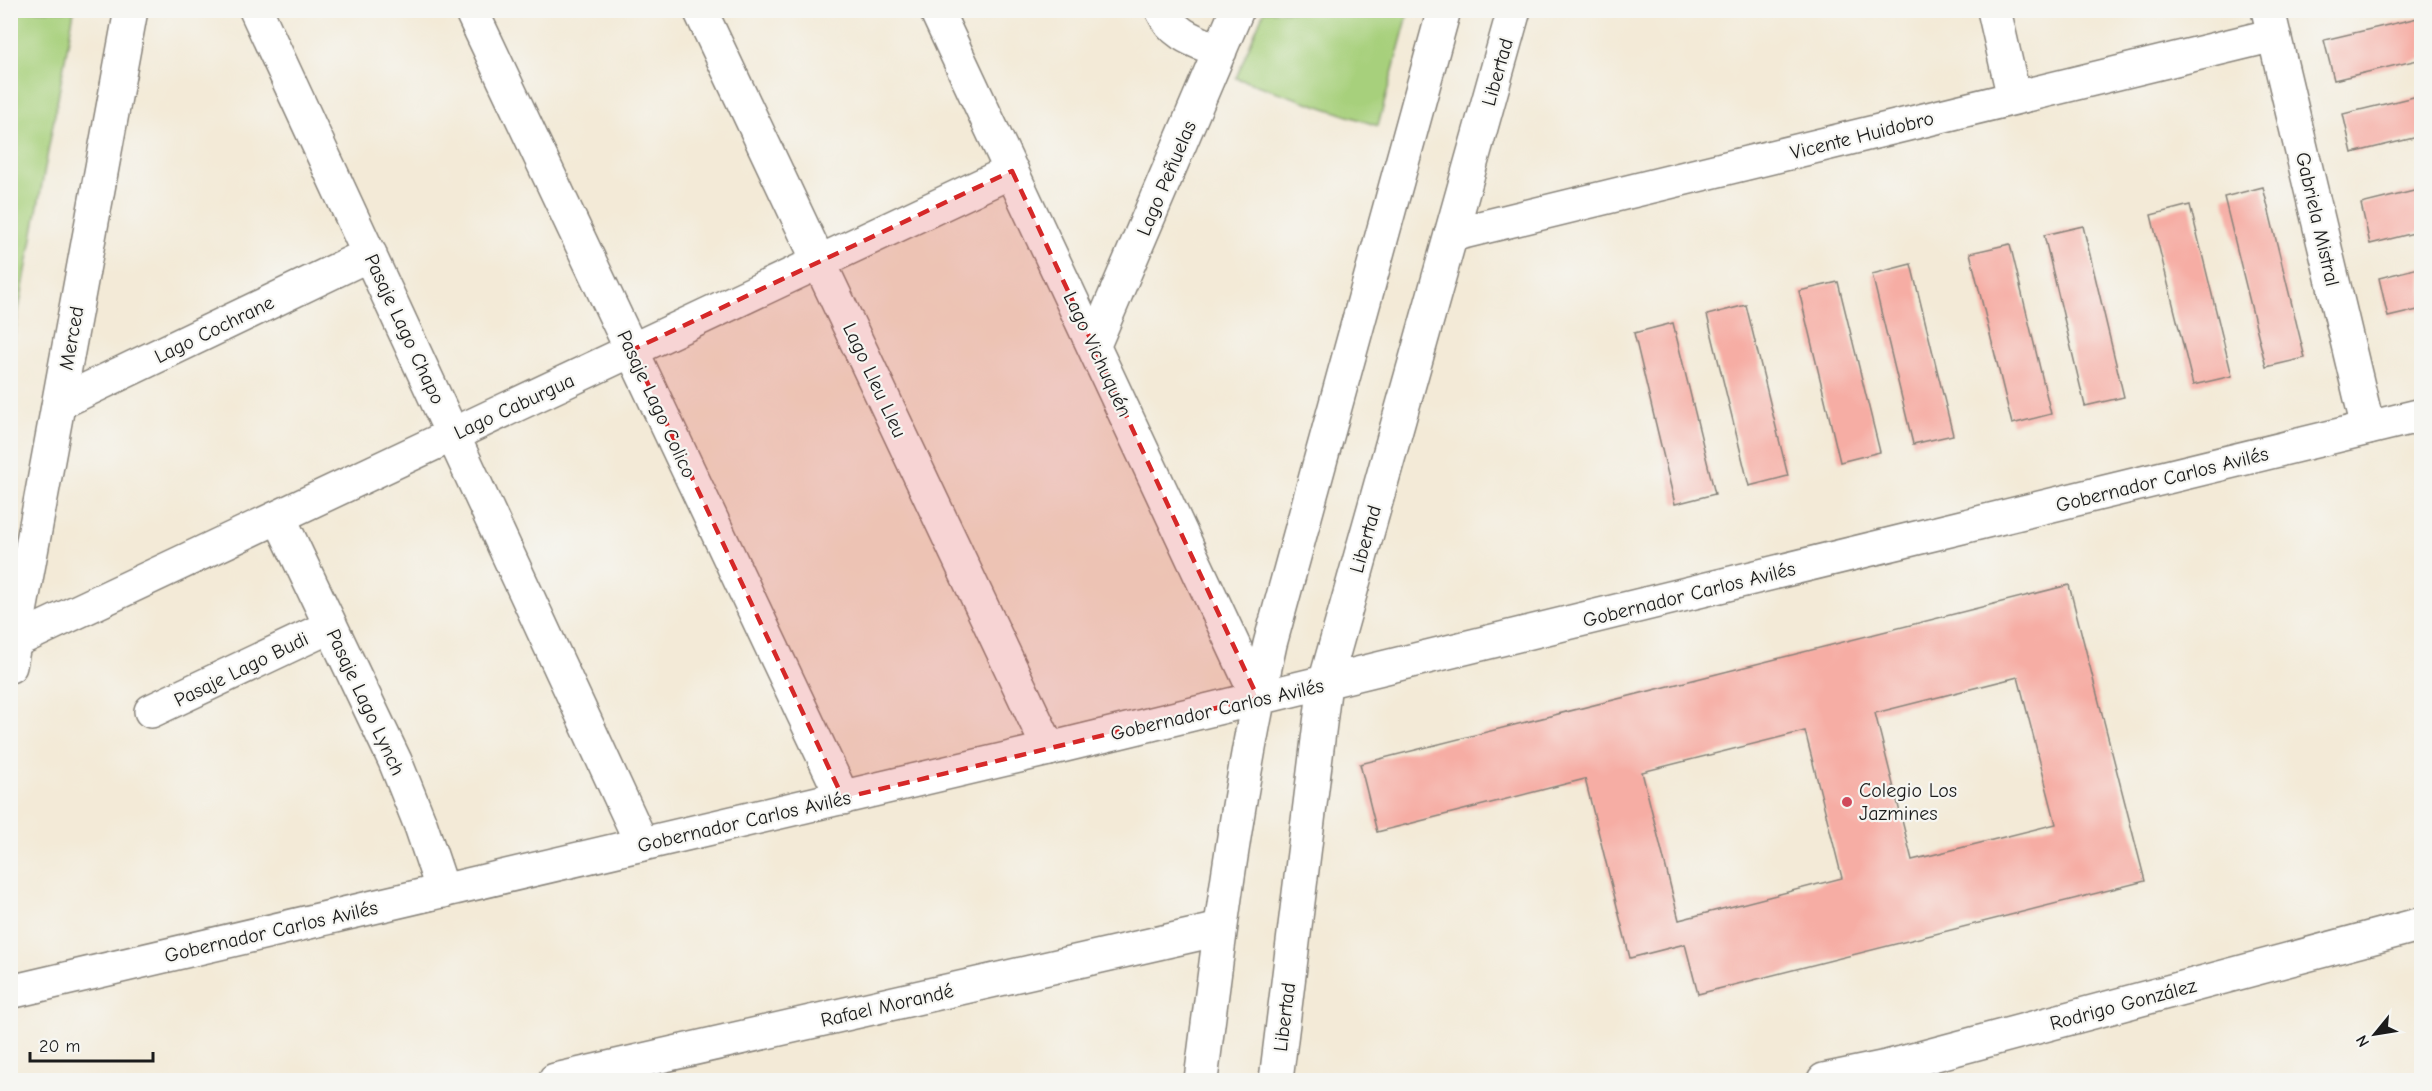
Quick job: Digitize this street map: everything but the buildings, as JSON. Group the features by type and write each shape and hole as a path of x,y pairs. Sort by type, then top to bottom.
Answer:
{"street":[{"name":"Merced","path":"13,653 131,10"},
{"name":"Pasaje Lago Chapo","path":"256,10 642,844"},
{"name":"Pasaje Lago Colico","path":"471,10 843,798"},
{"name":"Lago Lleu Lleu","path":"700,10 1049,749"},
{"name":"Lago Vichuquén","path":"936,10 1258,698"},
{"path":"1162,10 1173,29 1220,51"},
{"name":"Lago Peñuelas","path":"1094,345 1238,10"},
{"path":"1200,1080 1220,929 1258,698 1283,592 1444,10"},
{"name":"Libertad","path":"1276,1080 1325,683 1515,10"},
{"path":"1994,10 2014,98"},
{"name":"Vicente Huidobro","path":"1451,235 2014,98 2271,23"},
{"name":"Gabriela Mistral","path":"2271,23 2368,428"},
{"name":"Lago Caburgua","path":"13,653 279,517 1012,171"},
{"name":"Lago Cochrane","path":"59,403 370,254"},
{"name":"Gobernador Carlos Avilés","path":"10,992 1325,683 2421,415"},
{"name":"Pasaje Lago Lynch","path":"279,517 410,795 443,891"},
{"name":"Pasaje Lago Budi","path":"151,711 331,626"},
{"name":"Rodrigo González","path":"1824,1080 1887,1074 2421,924"},
{"name":"Rafael Morandé","path":"555,1080 1220,929"}],"highlighted area":[{"path":"1012,171 1258,698 843,798 632,350"}],"green space":[{"path":"10,11 74,11 11,352"},
{"path":"1264,11 1409,11 1378,126 1236,78"}],"place":[{"name":"Colegio Los Jazmines","path":"1847,802"}]}
